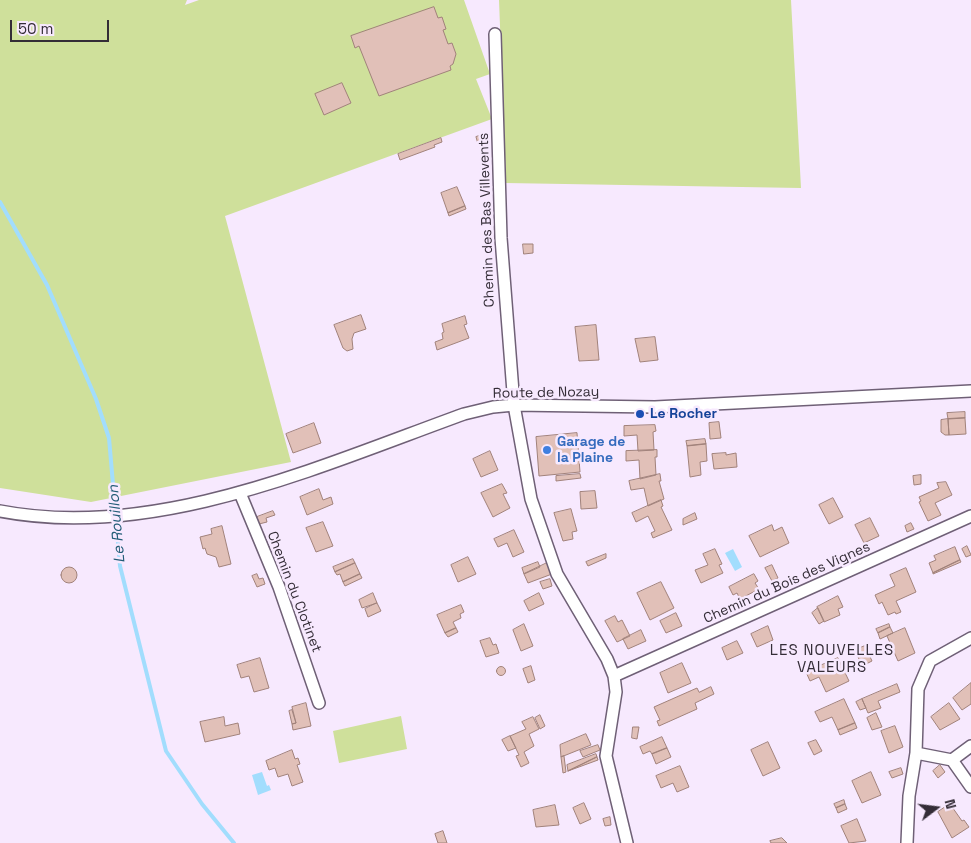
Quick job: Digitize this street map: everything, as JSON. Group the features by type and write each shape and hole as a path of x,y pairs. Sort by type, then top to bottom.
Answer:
{"street":[{"name":"Chemin des Bas Villevents","path":"495,34 502,238 514,405 531,500 557,574 614,676"},
{"name":"Route de Nozay","path":"0,511 25,516 86,519 137,512 240,493 464,414 493,407 514,405 655,407 971,391"},
{"name":"Chemin du Clotinet","path":"240,493 279,588 319,703"},
{"name":"Chemin du Bois des Vignes","path":"614,676 971,516"},
{"path":"907,843 909,796 916,753 918,689 930,661 971,638"},
{"path":"614,676 616,692 606,756 627,843"},
{"path":"952,760 971,746"},
{"path":"916,753 952,760 971,787"}],"green space":[{"path":"0,0 187,0 185,5 199,0 464,0 490,74 476,79 492,119 225,216 291,462 91,502 0,488"},
{"path":"499,0 791,0 801,188 506,183"},
{"path":"401,716 407,749 339,763 333,731"}],"water":[{"path":"733,549 742,567 735,571 725,553"},
{"path":"262,772 267,786 269,785 271,790 258,795 252,775"}],"building":[{"path":"434,7 438,18 442,17 446,29 443,30 448,44 452,43 456,54 453,64 450,66 451,70 379,96 359,46 355,48 351,36"},
{"path":"342,83 351,103 324,115 315,94"},
{"path":"485,134 487,141 478,144 476,137"},
{"path":"441,138 442,142 434,145 435,147 400,160 398,154"},
{"path":"457,187 465,206 448,213 441,193"},
{"path":"465,206 466,209 449,216 448,213"},
{"path":"523,244 533,244 533,253 524,254"},
{"path":"361,315 366,329 354,333 352,339 353,349 347,351 343,348 334,325"},
{"path":"465,316 467,324 464,325 469,338 437,350 435,342 443,339 442,324"},
{"path":"596,325 599,360 579,361 575,327"},
{"path":"655,337 658,360 640,362 635,339"},
{"path":"965,412 965,418 948,419 947,413"},
{"path":"965,418 966,434 949,435 948,419"},
{"path":"948,419 949,435 945,435 941,432 941,420"},
{"path":"719,422 721,438 710,439 709,423"},
{"path":"314,423 321,443 293,453 286,434"},
{"path":"655,425 656,431 653,432 654,450 638,451 637,435 624,436 624,426"},
{"path":"577,433 580,472 539,476 536,437"},
{"path":"705,439 706,444 687,446 686,441"},
{"path":"706,444 707,461 700,462 701,475 690,477 687,446"},
{"path":"657,450 657,457 655,457 656,475 640,479 639,460 626,461 626,451"},
{"path":"490,451 498,470 481,477 473,459"},
{"path":"726,453 726,455 736,453 737,467 714,469 712,454"},
{"path":"580,474 581,478 556,481 556,476"},
{"path":"660,474 661,481 659,481 664,499 648,506 644,488 631,490 629,481"},
{"path":"921,475 921,484 914,485 913,476"},
{"path":"946,482 952,495 935,503 941,515 928,521 919,502 921,501 919,497 939,488 937,483"},
{"path":"502,484 507,493 503,494 510,508 493,517 481,493"},
{"path":"319,489 323,500 331,497 333,504 307,515 300,497"},
{"path":"595,491 597,508 581,509 580,492"},
{"path":"833,498 843,517 829,524 819,505"},
{"path":"661,500 663,506 661,507 672,530 653,538 651,533 655,531 648,516 636,522 632,513"},
{"path":"571,509 577,531 572,532 573,539 563,541 554,513"},
{"path":"273,511 275,515 266,518 267,522 259,524 257,517"},
{"path":"695,513 697,519 683,525 683,519"},
{"path":"870,518 879,536 864,543 855,525"},
{"path":"323,522 333,546 316,552 306,528"},
{"path":"911,523 914,529 907,532 905,526"},
{"path":"772,525 774,531 782,527 789,543 760,557 749,536"},
{"path":"222,526 231,564 219,567 216,557 207,554 205,548 203,549 200,537 212,534 211,529"},
{"path":"514,530 524,552 513,557 507,543 498,547 494,539"},
{"path":"967,546 971,555 966,557 962,549"},
{"path":"955,547 960,560 933,573 929,563 936,560 934,556"},
{"path":"715,549 722,564 719,565 723,573 701,583 695,570 708,565 703,554"},
{"path":"606,554 606,558 588,566 586,562"},
{"path":"468,557 476,574 458,582 451,565"},
{"path":"353,559 355,563 335,572 333,567"},
{"path":"960,560 961,562 933,574 933,573"},
{"path":"538,562 540,567 524,574 522,568"},
{"path":"355,563 360,574 343,582 340,574 337,575 335,572"},
{"path":"547,563 552,574 528,583 524,574"},
{"path":"772,565 778,578 772,581 765,568"},
{"path":"66,567 72,567 77,572 75,581 66,583 61,578 61,572"},
{"path":"906,568 916,592 896,601 901,612 888,615 882,602 879,604 875,595 895,586 890,575"},
{"path":"257,574 259,579 263,578 265,584 257,587 252,576"},
{"path":"360,574 362,578 345,586 343,582"},
{"path":"754,574 758,581 755,583 759,589 740,599 737,593 733,595 729,587"},
{"path":"550,579 552,586 543,589 540,582"},
{"path":"661,582 674,608 650,620 637,593"},
{"path":"373,593 377,603 362,608 359,600"},
{"path":"539,593 544,604 529,611 524,601"},
{"path":"838,596 843,607 838,609 840,615 824,622 817,607"},
{"path":"377,603 381,611 368,617 365,609"},
{"path":"461,605 464,612 460,614 461,618 453,622 456,628 445,633 437,615"},
{"path":"818,608 824,621 819,624 812,613"},
{"path":"676,613 682,626 666,633 660,621"},
{"path":"615,616 618,622 622,620 630,636 617,642 605,621"},
{"path":"524,624 533,646 521,651 513,630"},
{"path":"889,624 890,627 878,633 876,629"},
{"path":"768,626 773,640 757,647 751,634"},
{"path":"890,627 893,633 880,639 878,633"},
{"path":"456,628 458,632 448,637 445,633"},
{"path":"905,628 915,653 898,661 887,636"},
{"path":"641,630 646,641 628,649 623,639"},
{"path":"490,638 493,645 496,644 499,653 486,657 480,641"},
{"path":"737,641 743,653 727,660 722,648"},
{"path":"865,646 872,661 862,666 855,650"},
{"path":"260,658 269,688 254,692 249,676 241,678 237,665"},
{"path":"838,658 849,681 826,692 819,677 810,681 806,672"},
{"path":"682,663 691,683 668,693 660,673"},
{"path":"501,666 506,671 501,676 496,671"},
{"path":"531,666 535,680 528,683 523,669"},
{"path":"971,683 971,704 962,710 953,698"},
{"path":"897,684 900,692 878,701 881,708 868,713 862,699"},
{"path":"711,687 714,694 695,703 697,709 659,726 657,721 660,720 654,707 697,688 699,692"},
{"path":"844,699 855,723 838,730 832,717 820,722 815,712"},
{"path":"862,699 866,708 860,710 856,702"},
{"path":"306,703 311,726 293,730 292,724 296,723 292,707"},
{"path":"949,703 960,719 940,730 931,717"},
{"path":"292,710 296,723 292,724 289,711"},
{"path":"876,713 882,727 872,730 867,718"},
{"path":"540,715 545,726 540,729 535,718"},
{"path":"224,717 225,726 238,723 240,734 205,742 200,722"},
{"path":"533,717 539,729 529,734 534,746 524,752 529,763 521,767 516,756 519,755 510,736 526,729 522,722"},
{"path":"855,723 857,728 840,735 838,730"},
{"path":"895,726 903,747 889,753 881,731"},
{"path":"633,727 639,727 637,739 632,738"},
{"path":"586,734 591,745 561,757 560,745"},
{"path":"510,736 516,748 508,751 502,740"},
{"path":"662,737 667,748 652,754 650,751 643,754 640,747"},
{"path":"816,740 822,751 814,755 808,743"},
{"path":"768,742 780,768 763,776 751,750"},
{"path":"598,745 600,750 583,757 580,751"},
{"path":"667,748 671,757 656,764 652,754"},
{"path":"292,750 295,759 298,758 300,764 297,765 303,782 292,786 288,774 278,777 275,768 269,770 266,761"},
{"path":"596,754 597,757 568,771 567,765"},
{"path":"564,756 566,772 563,773 561,757"},
{"path":"597,757 598,760 568,771"},
{"path":"940,765 945,772 938,778 933,771"},
{"path":"680,766 689,787 677,792 673,783 661,788 656,776"},
{"path":"901,768 903,774 892,778 889,772"},
{"path":"871,772 881,795 862,803 852,781"},
{"path":"844,800 845,804 836,808 834,804"},
{"path":"584,803 591,819 580,824 573,808"},
{"path":"845,804 847,809 838,813 836,808"},
{"path":"950,804 962,821 964,820 969,827 952,838 938,812"},
{"path":"555,805 559,825 536,827 533,810"},
{"path":"610,817 611,825 605,826 603,819"},
{"path":"857,819 866,841 849,843 841,826"},
{"path":"443,831 447,843 438,843 435,834"},
{"path":"782,838 787,843 771,843 770,841"}],"waterway":[{"name":"Le Rouillon","path":"0,202 47,285 96,399 109,438 120,566 166,751 202,804 234,843"}],"place":[{"name":"Le Rocher","path":"640,414"},
{"name":"Garage de la Plaine","path":"547,450"}],"district":[{"name":"LES NOUVELLES VALEURS","path":"832,660"}]}
